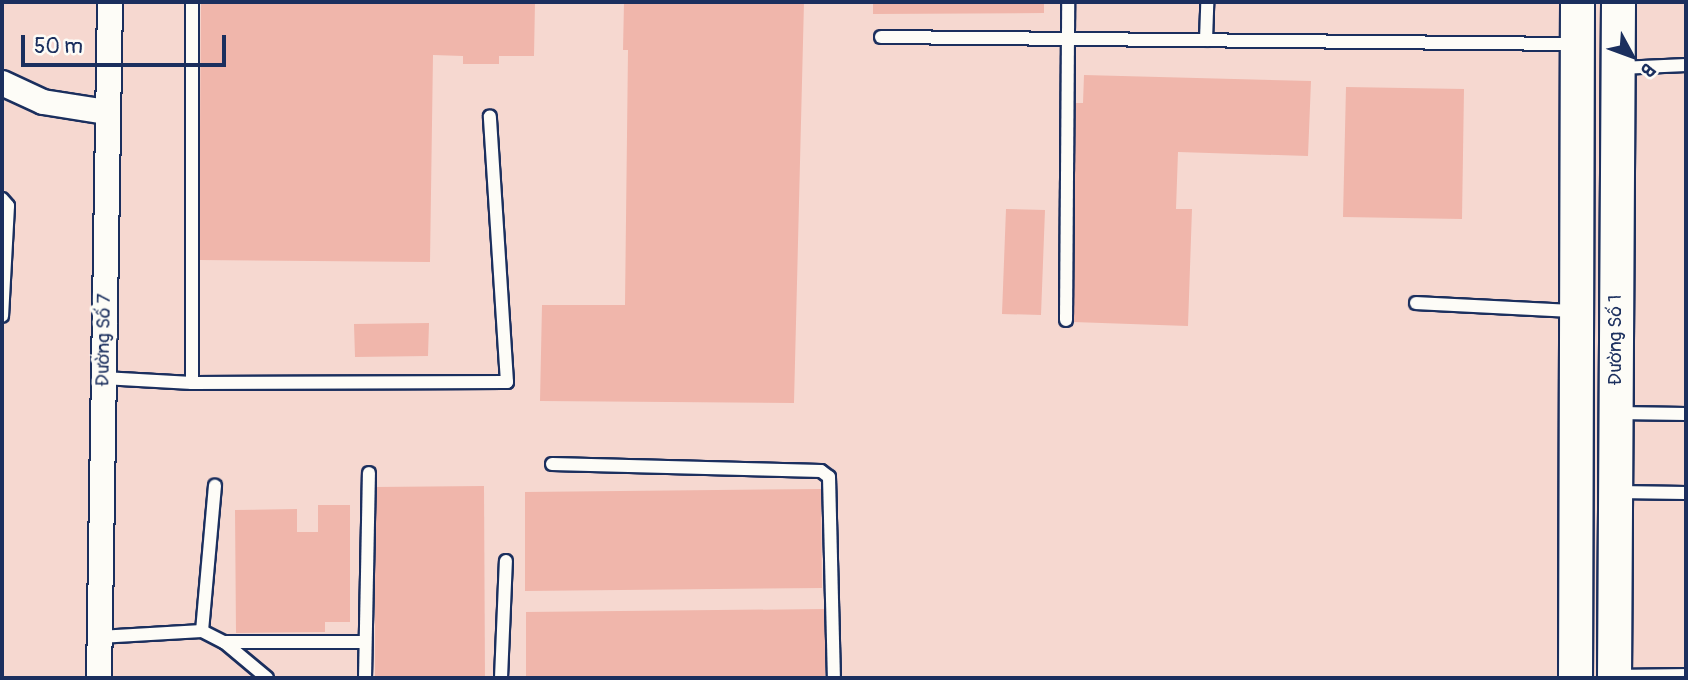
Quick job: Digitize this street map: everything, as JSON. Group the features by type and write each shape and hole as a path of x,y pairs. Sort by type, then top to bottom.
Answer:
{"street":[{"name":"Đường Số 7","path":"99,678 110,2"},
{"name":"Đường Số 1","path":"1575,678 1577,2"},
{"name":"Đường Số 1","path":"1615,677 1618,2"},
{"path":"2,83 43,102 107,112"}],"lane":[{"path":"192,2 192,383"},
{"path":"1066,320 1068,2"},
{"path":"1206,40 1207,2"},
{"path":"881,37 1577,44"},
{"path":"1618,68 1686,65"},
{"path":"103,378 192,383 507,382 490,117"},
{"path":"2,199 8,206 2,316"},
{"path":"1416,303 1576,311"},
{"path":"1616,412 1686,414"},
{"path":"552,464 821,471 829,477 834,678"},
{"path":"365,678 369,473"},
{"path":"202,631 215,486"},
{"path":"1616,492 1686,493"},
{"path":"501,678 506,561"},
{"path":"99,637 202,631 224,642 267,678"},
{"path":"224,642 365,642"},
{"path":"1615,677 1686,675"}],"shaded area":[{"path":"2,2 1686,2 1686,678 2,678"}],"building":[{"path":"201,2 535,2 534,56 499,56 499,64 463,64 463,56 433,55 430,262 199,260"},
{"path":"624,2 804,2 794,403 540,401 542,305 625,305 628,50 623,50"},
{"path":"873,2 1044,2 1044,13 873,14"},
{"path":"1084,75 1311,81 1308,156 1178,152 1176,209 1192,209 1188,326 1073,322 1074,103 1083,103"},
{"path":"1346,87 1464,89 1462,219 1343,217"},
{"path":"1006,209 1045,210 1041,315 1002,314"},
{"path":"429,323 428,356 355,357 354,324"},
{"path":"484,486 485,678 375,678 375,487"},
{"path":"821,489 822,588 525,591 525,492"},
{"path":"318,505 350,505 350,622 325,622 325,632 236,633 235,510 297,509 297,532 318,532"},
{"path":"825,609 825,678 526,678 526,612"}]}
